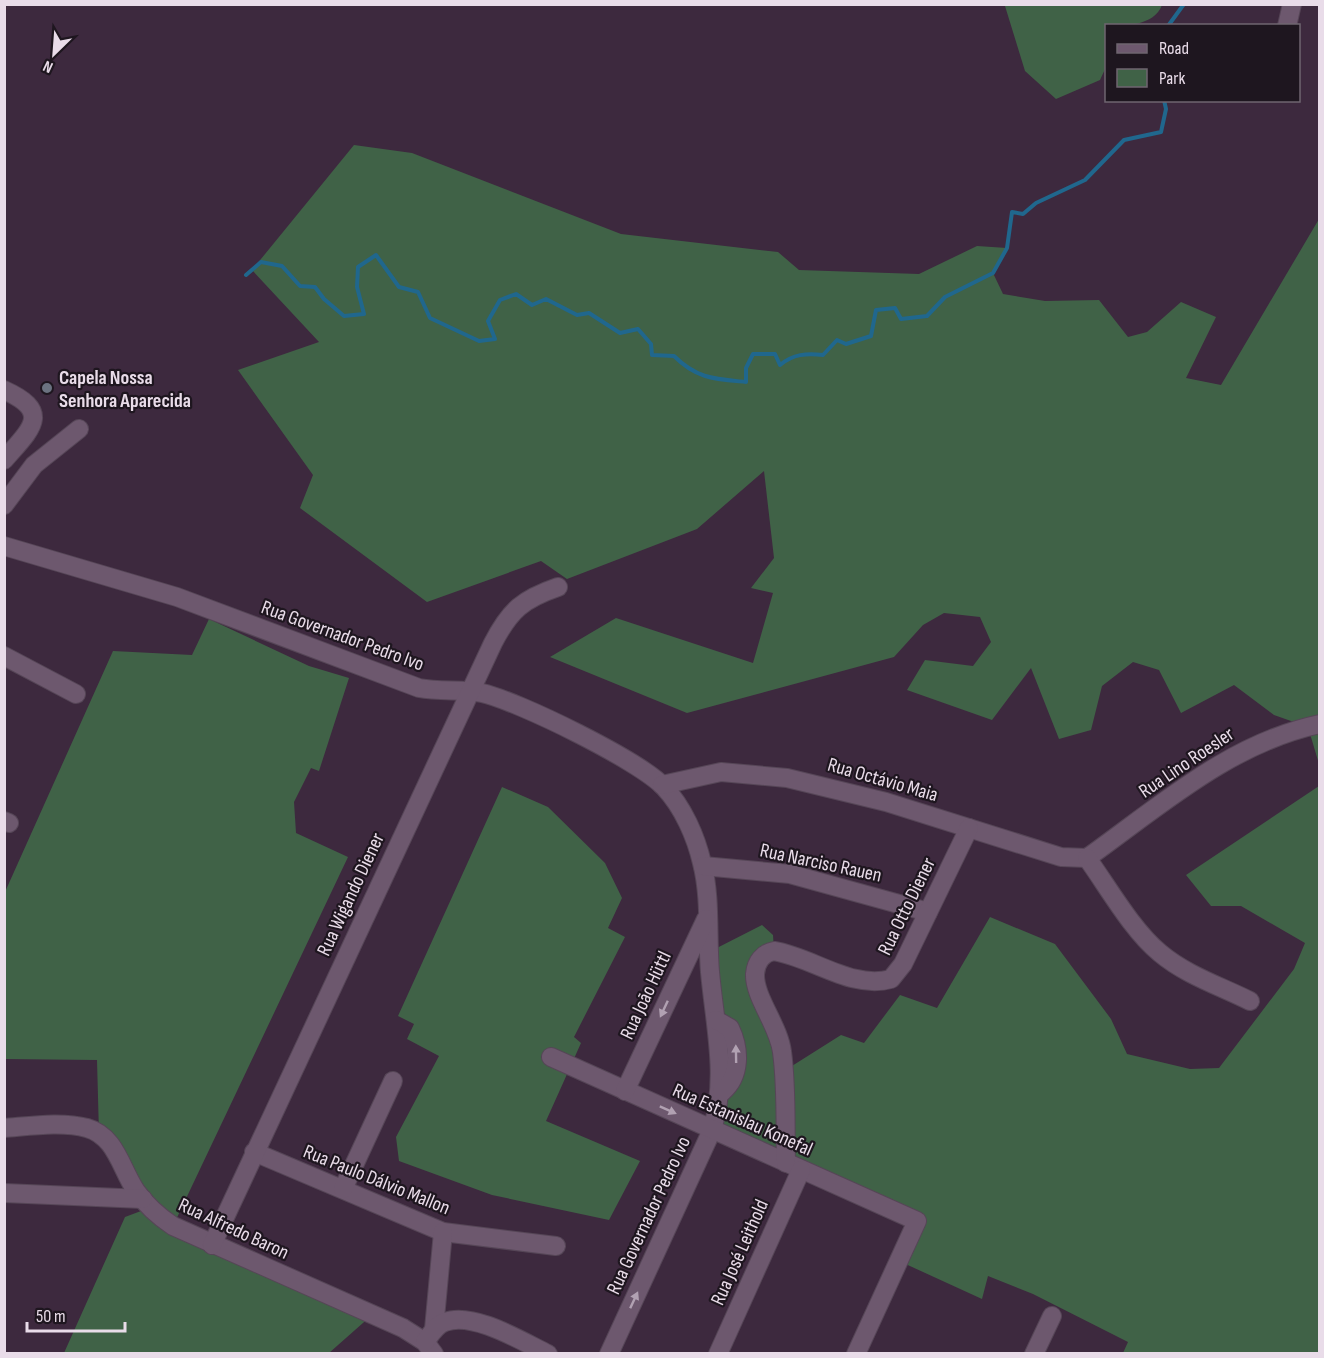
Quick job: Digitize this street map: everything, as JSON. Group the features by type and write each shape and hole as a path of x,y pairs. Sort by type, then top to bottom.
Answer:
{"street":[{"path":"1287,24 1292,4"},
{"path":"4,390 23,398 32,406 34,414 26,435 4,460"},
{"path":"4,505 34,465 79,429"},
{"name":"Rua Governador Pedro Ivo","path":"4,546 177,597 419,688 492,696 633,764 662,785 683,816 703,866 711,982 722,1072 721,1093 712,1130 609,1353"},
{"name":"Rua Wigando Diener","path":"212,1245 493,643 509,615 526,600 558,587"},
{"path":"4,656 76,694"},
{"name":"Rua Lino Roesler","path":"1087,858 1212,769 1248,747 1281,734 1320,724"},
{"name":"Rua Octávio Maia","path":"662,785 722,772 763,774 857,794 1060,857 1087,858"},
{"name":"Rua Otto Diener","path":"793,1166 782,1052 774,1023 756,981 760,958 774,951 859,979 873,982 891,979 903,964 969,828"},
{"path":"1087,858 1139,930 1160,953 1187,971 1250,1001"},
{"name":"Rua Narciso Rauen","path":"703,866 741,868 801,876 928,912"},
{"name":"Rua João Hüttl","path":"625,1090 707,918"},
{"path":"680,973 711,982"},
{"name":"Rua Estanislau Konefal","path":"551,1057 917,1221 856,1353"},
{"path":"342,1190 393,1081"},
{"name":"Rua Alfredo Baron","path":"4,1128 74,1126 99,1134 117,1153 128,1178 143,1199 173,1226 432,1341"},
{"name":"Rua Paulo Dálvio Mallon","path":"254,1152 444,1232 556,1246"},
{"name":"Rua José Leithold","path":"718,1353 793,1166"},
{"path":"4,1194 143,1199"},
{"path":"432,1341 444,1232"},
{"path":"1034,1353 1052,1316"},
{"path":"432,1341 452,1320 469,1320 548,1353"}],"green space":[{"path":"1162,4 1158,12 1146,21 1134,24 1105,24 1105,69 1100,80 1056,99 1025,71 1005,6 1000,5"},
{"path":"354,145 412,153 621,234 778,252 799,270 919,274 977,246 1007,248 993,273 1003,294 1045,301 1099,300 1128,337 1147,332 1181,302 1216,317 1186,378 1221,385 1319,219 1319,764 1308,727 1274,715 1234,685 1181,713 1159,670 1133,662 1102,686 1091,730 1059,739 1031,668 992,720 907,690 925,660 973,666 991,642 980,617 944,613 923,625 894,657 687,713 550,657 616,618 753,663 773,593 751,588 774,558 764,471 697,529 567,579 541,561 427,602 300,508 313,475 238,370 319,342 252,270"},
{"path":"209,619 309,666 349,678 319,771 311,768 294,802 296,833 348,857 173,1226 372,1315 329,1353 64,1353 125,1217 149,1208 99,1134 97,1060 5,1059 5,892 113,651 192,655"},
{"path":"1319,786 1319,1353 1123,1353 1128,1342 1033,1294 988,1276 982,1299 899,1261 917,1222 712,1130 739,1035 726,1015 714,1005 709,952 762,925 773,935 774,951 757,965 784,1071 841,1035 864,1043 900,995 937,1008 990,917 1055,944 1111,1019 1127,1054 1190,1069 1219,1068 1294,969 1305,943 1241,906 1211,906 1186,875"},
{"path":"502,787 548,807 605,863 622,898 608,928 625,937 574,1037 581,1043 546,1121 640,1161 609,1220 492,1195 399,1161 396,1137 439,1056 407,1039 414,1024 398,1016"}],"waterway":[{"path":"1169,24 1184,4"},
{"path":"246,275 261,262 282,266 300,286 315,287 324,299 344,316 364,314 357,287 358,267 376,255 399,287 418,292 430,318 479,341 495,339 488,321 500,300 516,294 532,305 546,299 577,315 589,313 620,333 638,329 651,344 652,355 674,356 682,364 707,377 746,382 746,368 753,354 775,354 780,365 800,355 823,355 837,340 846,344 871,336 876,310 895,308 901,319 927,316 945,297 993,273 1007,248 1012,212 1023,214 1036,203 1085,180 1124,140 1161,132 1166,109 1164,102"}],"place":[{"name":"Capela Nossa Senhora Aparecida","path":"47,388"}]}
